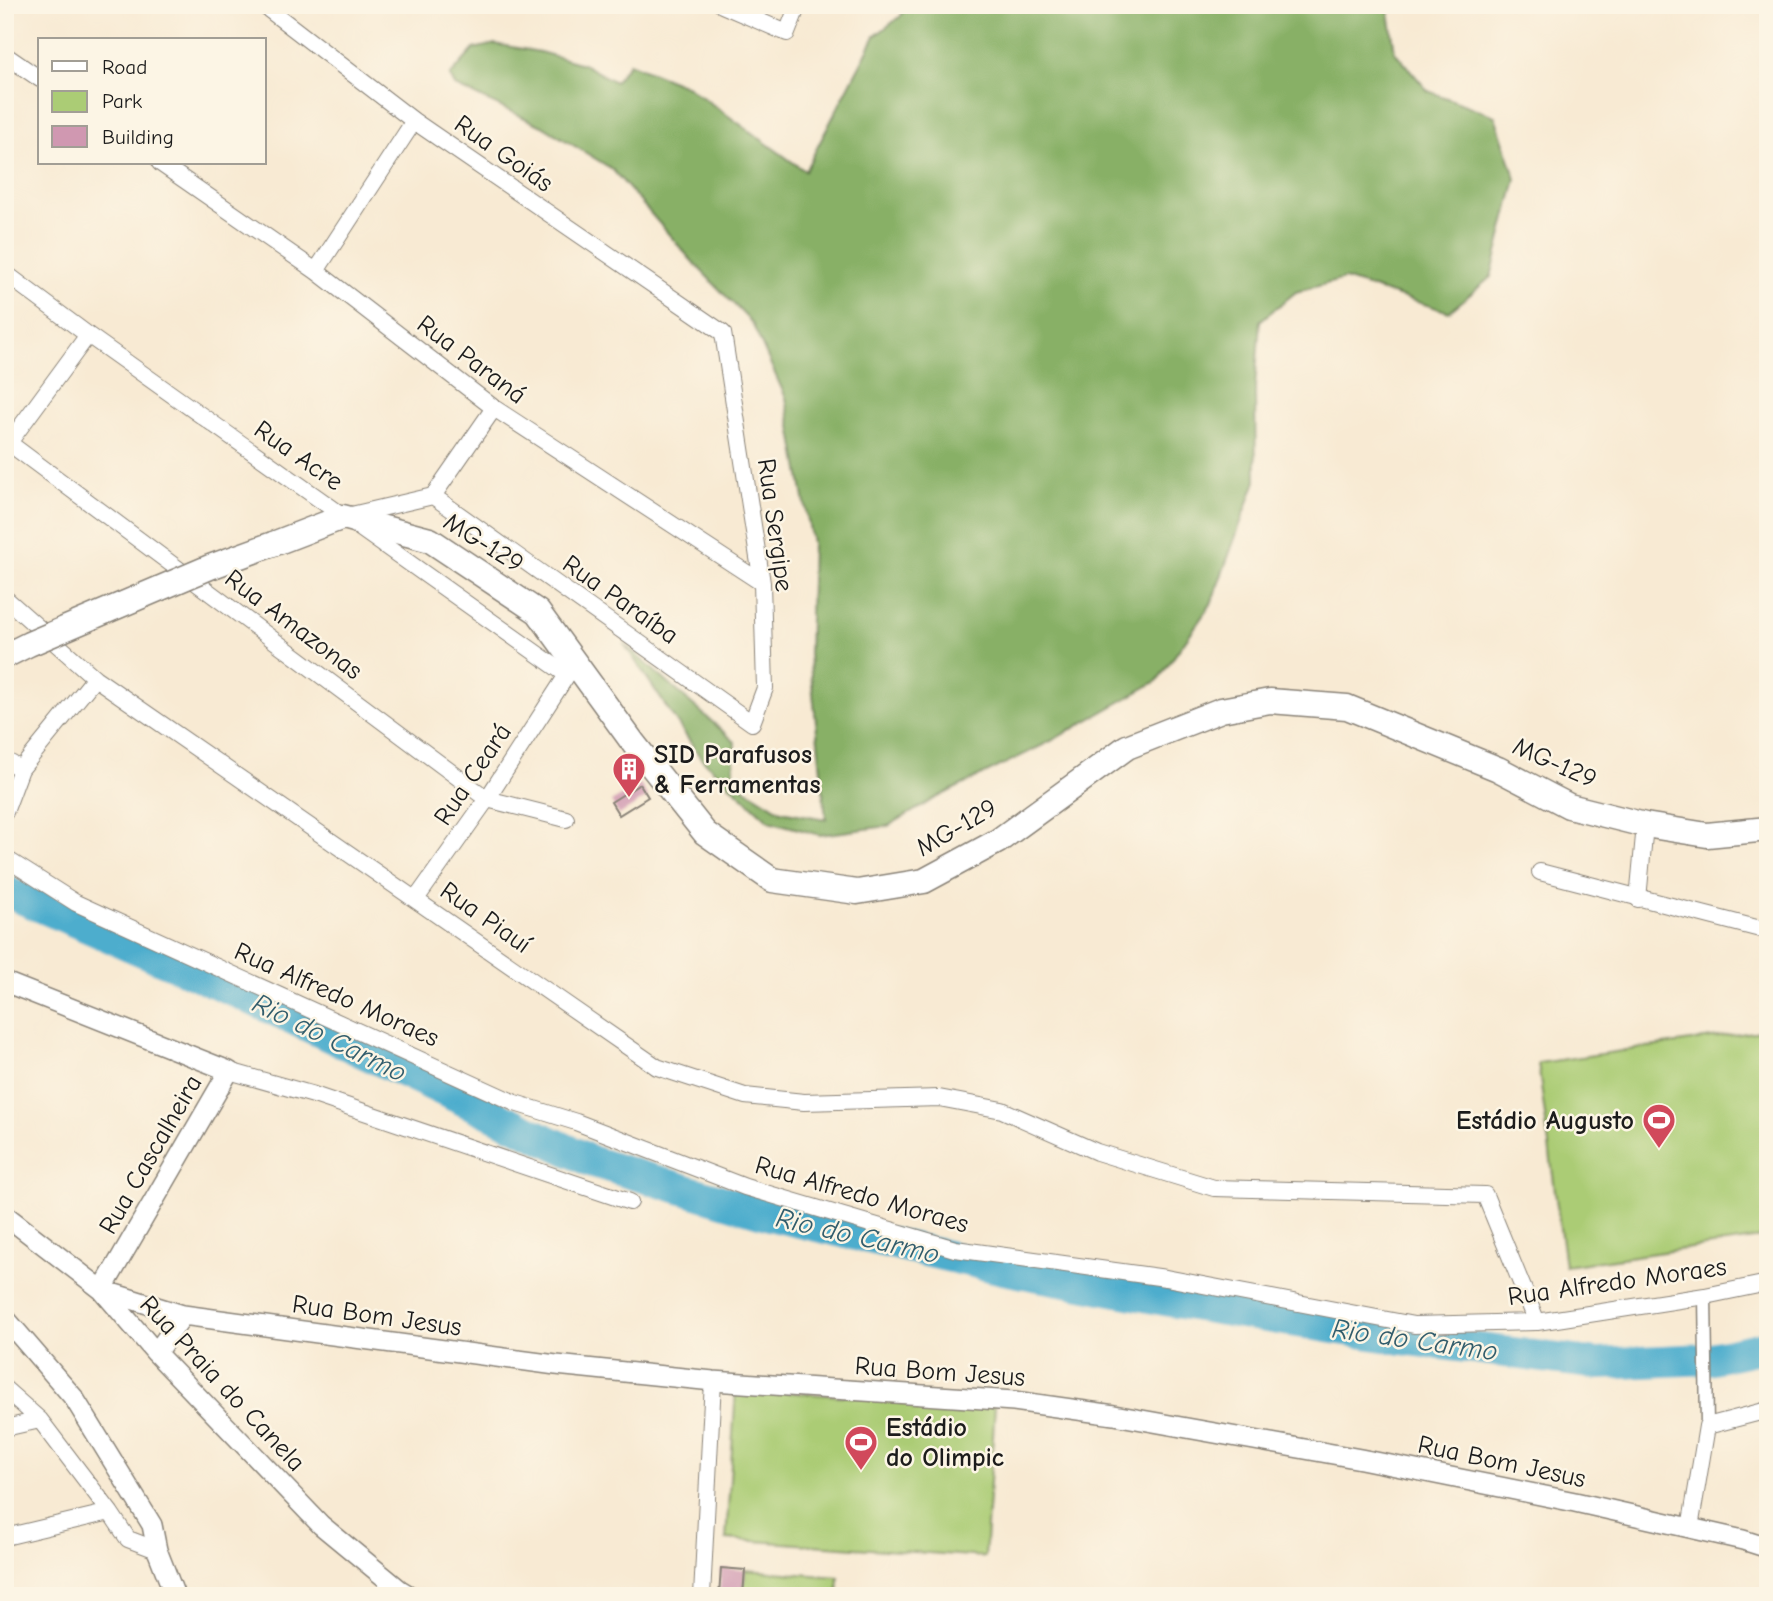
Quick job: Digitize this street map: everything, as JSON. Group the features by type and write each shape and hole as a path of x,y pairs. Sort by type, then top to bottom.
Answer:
{"main road":[{"path":"5,656 210,567 343,517"},
{"name":"MG-129","path":"343,517 430,540 538,612 634,744 705,833 772,880 857,892 923,881 998,841 1127,747 1221,710 1270,701 1347,707 1498,769 1569,806 1645,825 1707,835 1768,829"}],"street":[{"name":"Rua Goiás","path":"263,5 414,121 723,333"},
{"path":"722,5 787,33 799,5"},
{"path":"5,55 38,78"},
{"path":"316,271 414,121"},
{"name":"Rua Paraná","path":"161,164 316,271 494,408 762,583"},
{"name":"Rua Acre","path":"5,273 88,335 567,675"},
{"name":"Rua Sergipe","path":"723,333 762,583 765,688 752,723"},
{"path":"6,444 88,335"},
{"path":"343,517 433,496 494,408"},
{"name":"Rua Amazonas","path":"6,444 487,799 566,820"},
{"name":"Rua Paraíba","path":"433,496 752,723"},
{"name":"Rua Piauí","path":"5,598 95,678 657,1067 745,1097 804,1102 939,1098 1002,1110 1097,1152 1214,1188 1485,1195 1537,1322"},
{"name":"Rua Ceará","path":"416,899 487,799 567,675"},
{"path":"5,812 21,769 95,678"},
{"path":"5,760 21,769"},
{"path":"1638,899 1645,825"},
{"name":"Rua Alfredo Moraes","path":"5,858 76,903 515,1103 576,1122 745,1187 955,1249 1166,1278 1414,1325 1537,1322 1704,1296 1768,1283"},
{"path":"1540,872 1768,931"},
{"name":"Rua Cascalheira","path":"5,982 229,1071 102,1290"},
{"path":"229,1071 314,1095 630,1202"},
{"name":"Rua Praia do Canela","path":"5,1215 102,1290 156,1353 321,1525 403,1594"},
{"name":"Rua Bom Jesus","path":"102,1290 183,1315 556,1365 713,1381 1014,1401 1114,1415 1361,1459 1690,1528 1768,1548"},
{"path":"1690,1528 1707,1426 1704,1296"},
{"path":"156,1353 183,1315"},
{"path":"5,1318 74,1398 152,1525 157,1550 175,1596"},
{"path":"702,1596 713,1381"},
{"path":"5,1388 40,1420 128,1539 157,1550"},
{"path":"1707,1426 1768,1410"},
{"path":"5,1428 40,1420"},
{"path":"5,1537 110,1512"}],"green space":[{"path":"905,5 1388,5 1395,52 1428,91 1495,116 1516,179 1491,277 1449,312 1344,279 1296,292 1260,321 1255,388 1256,481 1211,604 1157,681 1051,741 936,798 888,826 820,835 769,821 701,758 624,644 735,742 733,781 781,811 826,819 809,655 812,543 786,398 752,323 692,261 612,169 542,126 455,86 450,76 474,49 495,44 540,52 583,64 615,82 629,63 688,87 805,171 875,36 901,16"},
{"name":"Estádio Augusto","path":"1768,1030 1768,1237 1565,1266 1538,1063"},
{"name":"Estádio do Olimpic","path":"736,1389 995,1406 985,1557 726,1539"},
{"path":"745,1570 839,1577 838,1596 743,1596"}],"building":[{"name":"SID Parafusos & Ferramentas","path":"640,784 648,797 619,815 611,802"},
{"path":"721,1568 745,1570 743,1596 719,1596"}],"waterway":[{"name":"Rio do Carmo","path":"5,891 230,989 593,1162 773,1216 1003,1269 1186,1304 1402,1339 1598,1364 1707,1359 1768,1346"}],"place":[{"name":"SID Parafusos & Ferramentas","path":"629,799"},
{"name":"Estádio Augusto","path":"1659,1150"},
{"name":"Estádio do Olimpic","path":"861,1472"}]}
